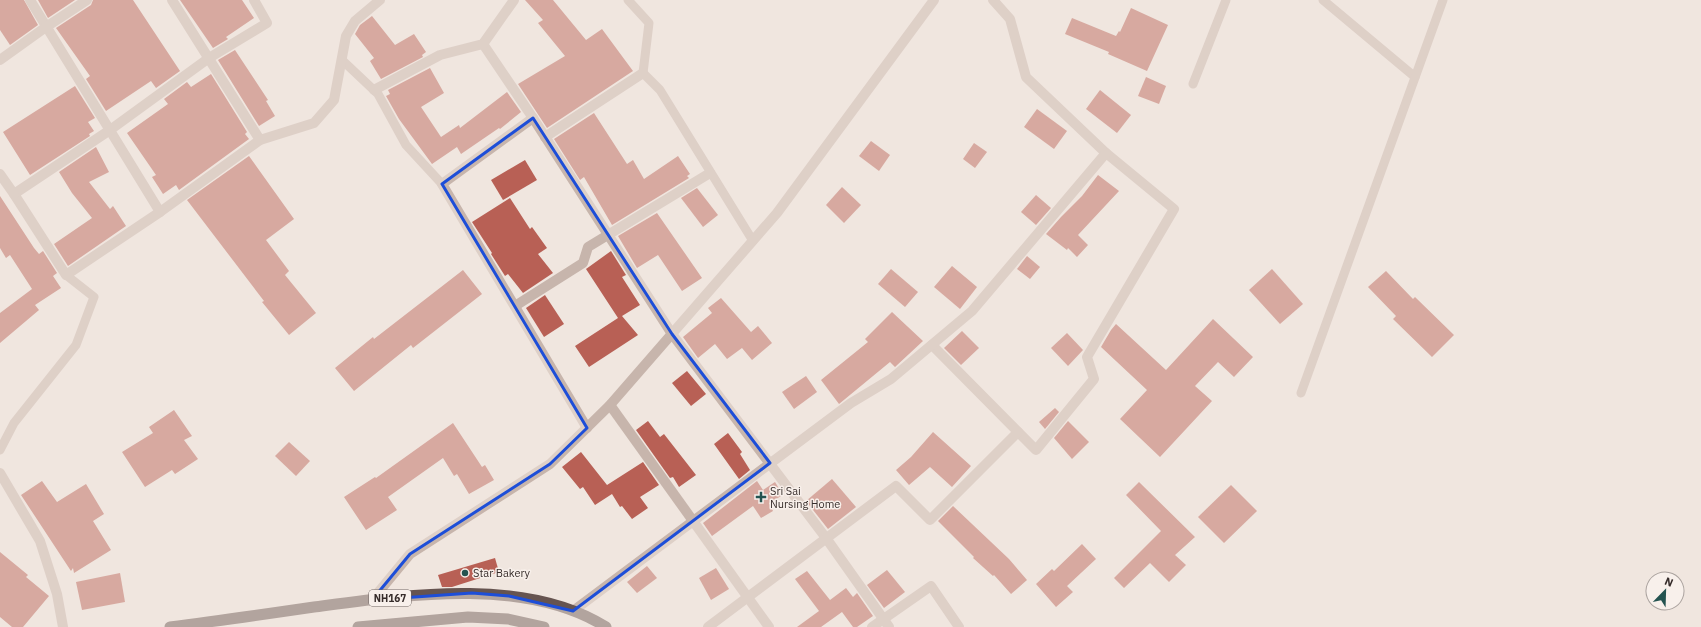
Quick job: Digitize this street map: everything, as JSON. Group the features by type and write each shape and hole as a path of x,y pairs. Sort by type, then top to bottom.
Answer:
{"highway":[{"name":"NH167","path":"170,627 233,623 372,600 472,593 509,596 541,602 573,611 606,627"},
{"name":"NH167","path":"358,627 468,617 544,627"}],"street":[{"path":"30,0 160,212"},
{"path":"0,60 87,0"},
{"path":"172,0 260,140"},
{"path":"14,194 110,130 209,58 267,23 254,0"},
{"path":"0,174 66,275 160,212 260,140 314,123 334,100 346,36 355,21 380,0"},
{"path":"374,90 440,55 483,44 514,0"},
{"path":"372,600 410,554 550,464 610,405 777,213 934,0"},
{"path":"932,345 1036,450 1094,379 1087,357 1174,209 1106,153 1026,77 1010,19 992,0"},
{"path":"483,44 533,118 672,334 826,538 886,623"},
{"path":"544,137 643,73"},
{"path":"533,118 442,184 587,428"},
{"path":"573,611 851,403 891,379 972,311 1106,153"},
{"path":"515,306 583,264 588,247 710,173"},
{"path":"610,405 769,627"},
{"path":"708,627 896,486 930,520 1018,432"},
{"path":"0,473 40,541 57,594 63,627"},
{"path":"872,627 886,623 930,586 959,627"}],"lane":[{"path":"628,0 649,23 643,73 660,90 753,241"},
{"path":"1193,84 1226,0"},
{"path":"1323,0 1415,78"},
{"path":"1301,393 1442,0"},
{"path":"342,60 378,94 406,145 442,184"},
{"path":"0,450 14,423 76,345 94,297 66,275"}],"highlighted area":[{"path":"533,118 672,334 770,463 573,611 509,596 472,593 372,600 410,554 550,464 587,428 442,184"}],"building":[{"path":"0,0 24,0 38,25 10,45 0,30"},
{"path":"38,0 75,0 48,18"},
{"path":"93,0 133,0 180,71 156,88 151,81 106,111 86,79 90,76 56,28 91,5"},
{"path":"180,0 242,0 254,18 226,37 228,39 213,48"},
{"path":"525,0 553,0 586,40 602,29 633,71 547,128 518,84 565,56 538,23 543,20"},
{"path":"1131,8 1168,25 1147,71 1108,54 1109,52 1065,34 1072,18 1116,36 1119,31 1120,32"},
{"path":"372,16 395,45 414,34 426,52 422,55 423,57 381,79 370,61 374,58 355,34 360,25"},
{"path":"235,50 268,100 266,101 275,116 259,126 218,60"},
{"path":"430,68 444,93 421,107 441,137 459,125 460,128 507,92 521,112 500,129 499,128 461,154 457,147 432,164 399,119 386,96 390,94 388,90"},
{"path":"211,74 247,132 245,134 249,139 179,190 176,185 163,194 152,177 156,175 127,133 168,104 164,99 187,82 191,87"},
{"path":"1146,77 1166,86 1159,104 1138,96"},
{"path":"75,86 95,118 88,122 94,131 89,134 90,136 30,175 3,132"},
{"path":"1100,90 1131,115 1117,133 1086,109"},
{"path":"1037,109 1067,131 1054,149 1024,127"},
{"path":"594,113 627,164 633,160 644,179 678,156 690,174 687,176 689,178 612,225 584,177 580,180 554,139"},
{"path":"871,141 890,155 879,171 859,156"},
{"path":"974,143 987,152 975,168 963,159"},
{"path":"96,147 109,172 89,182 110,209 113,206 126,226 68,266 54,244 92,218 72,193 59,172"},
{"path":"249,156 294,219 266,240 289,271 285,275 316,313 289,335 262,302 264,301 187,200"},
{"path":"525,160 537,180 503,200 491,180"},
{"path":"1098,175 1119,191 1078,235 1088,245 1077,257 1068,248 1067,250 1046,234 1082,196"},
{"path":"842,187 861,205 844,223 826,205"},
{"path":"697,188 718,215 703,227 681,198"},
{"path":"1036,195 1051,208 1036,225 1021,212"},
{"path":"0,196 34,248 39,254 43,251 57,273 53,276 61,288 35,305 39,310 0,343 0,313 32,289 10,255 6,258 0,248"},
{"path":"510,198 530,229 532,227 547,248 538,254 553,273 523,293 508,274 505,276 472,222"},
{"path":"657,213 702,278 682,291 658,255 637,268 618,236"},
{"path":"611,251 626,275 622,277 640,305 622,316 638,335 589,367 575,346 618,318 586,269"},
{"path":"1027,256 1040,267 1030,279 1017,269"},
{"path":"952,266 977,287 960,309 934,287"},
{"path":"891,269 918,292 905,307 878,284"},
{"path":"1272,269 1303,304 1280,324 1249,290"},
{"path":"463,270 482,294 413,348 411,345 354,391 335,368 373,337 374,339"},
{"path":"1386,271 1413,299 1415,297 1454,335 1432,357 1393,319 1396,316 1368,287"},
{"path":"545,295 564,324 544,337 526,308"},
{"path":"721,298 751,332 758,326 772,343 752,360 742,348 727,359 715,344 698,358 683,337 712,313 708,308"},
{"path":"892,312 923,341 895,367 890,362 839,404 821,380 868,342 865,339"},
{"path":"1213,319 1253,357 1234,377 1218,362 1195,386 1212,401 1160,457 1120,419 1147,390 1101,347 1116,324 1166,370"},
{"path":"962,331 979,348 961,365 944,348"},
{"path":"1067,333 1083,350 1068,366 1051,348"},
{"path":"687,371 706,394 691,406 672,383"},
{"path":"806,376 817,392 794,409 782,392"},
{"path":"1055,408 1059,412 1045,429 1039,422"},
{"path":"174,410 192,436 184,440 198,459 175,474 172,470 145,487 122,452 153,433 149,427"},
{"path":"648,421 660,437 664,434 696,475 679,487 673,477 670,478 636,430"},
{"path":"1068,421 1089,442 1072,459 1054,438"},
{"path":"453,423 482,467 485,465 494,480 469,494 457,474 454,476 443,458 388,497 397,510 366,530 344,497 375,477 376,478"},
{"path":"933,432 971,466 952,487 930,467 909,485 896,470 911,457"},
{"path":"728,433 742,452 740,454 750,470 739,479 714,444"},
{"path":"289,442 310,461 296,476 275,456"},
{"path":"581,452 607,485 643,462 659,485 640,497 648,508 632,519 622,506 620,507 612,494 595,505 583,487 580,489 562,467"},
{"path":"832,479 856,507 828,529 806,501"},
{"path":"42,481 57,502 86,484 104,514 93,521 111,550 74,573 73,568 71,571 21,495"},
{"path":"757,481 763,490 775,482 783,495 769,503 773,511 761,518 753,506 712,536 703,523"},
{"path":"1139,482 1195,537 1175,555 1186,565 1169,582 1150,563 1124,588 1114,578 1161,531 1126,495"},
{"path":"1231,485 1257,511 1224,543 1198,517"},
{"path":"953,506 1009,559 1027,580 1011,594 994,575 993,576 973,558 974,557 938,521"},
{"path":"1082,544 1096,559 1067,586 1073,592 1056,607 1036,584 1052,569 1054,571"},
{"path":"0,552 28,575 26,577 49,596 23,627 12,627 0,617"},
{"path":"495,558 499,572 452,587 442,587 438,575"},
{"path":"647,566 657,578 637,593 627,582"},
{"path":"716,568 729,589 711,600 699,578"},
{"path":"887,570 905,592 884,608 867,585"},
{"path":"807,571 830,600 846,588 853,597 857,593 873,616 857,627 853,627 842,612 821,627 797,627 819,611 795,579"},
{"path":"120,573 125,602 82,610 76,582"}],"place":[{"name":"Sri Sai Nursing Home","path":"761,497"},
{"name":"Star Bakery","path":"465,573"}]}
